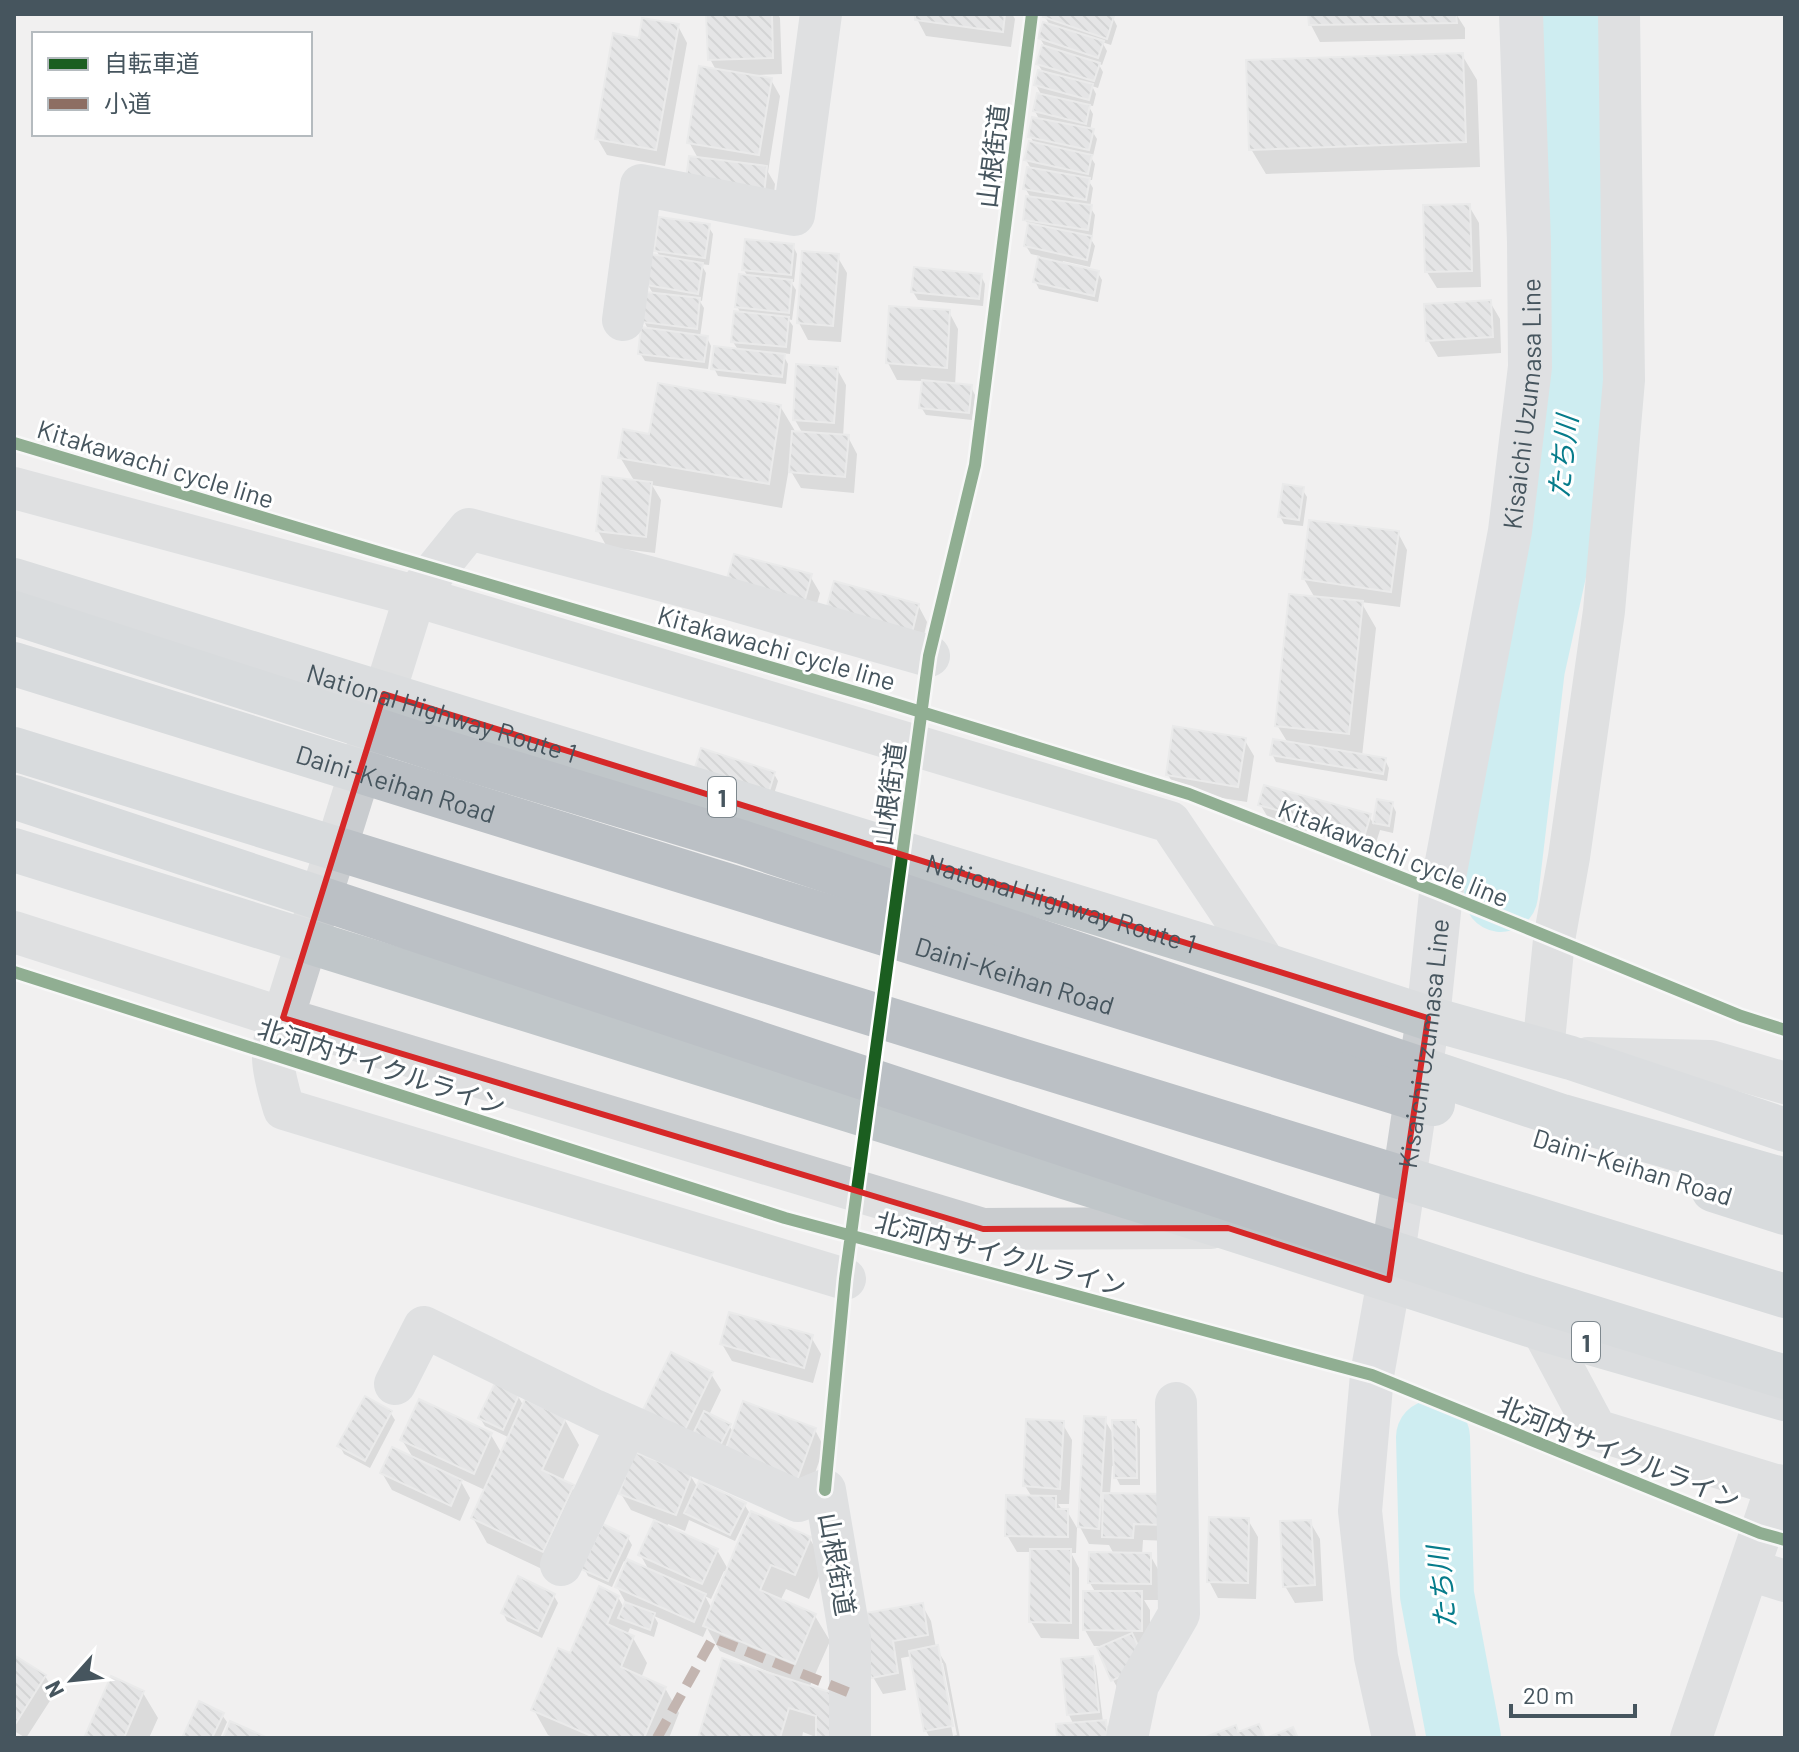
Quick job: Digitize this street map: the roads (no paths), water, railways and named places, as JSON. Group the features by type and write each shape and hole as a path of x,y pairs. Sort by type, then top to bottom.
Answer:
{"highway":[{"name":"National Highway Route 1","path":"14,580 1266,965 1428,1018 1557,1054 1785,1130"},
{"path":"14,613 451,754 742,842 1562,1116 1785,1180"},
{"name":"Daini-Keihan Road","path":"14,664 1785,1213"},
{"path":"14,749 1785,1296"},
{"path":"14,797 1520,1295 1785,1377"},
{"name":"1","path":"14,850 1228,1228 1542,1329 1785,1399"}],"main road":[{"name":"Kisaichi Uzumasa Line","path":"1394,1738 1376,1657 1360,1511 1372,1375 1428,1018 1441,893 1510,531 1530,367 1521,14"}],"street":[{"path":"623,320 641,185 794,215 821,14"},
{"path":"1619,14 1624,380 1604,611 1554,940 1557,1054 1710,1061 1785,1083"},
{"path":"14,488 415,596 1170,822 1266,965"},
{"path":"845,1279 284,1109 272,1068 277,1028 283,1018 415,596 469,529 929,656"},
{"path":"14,932 283,1018 983,1229 1228,1228"},
{"path":"395,1384 424,1327 627,1425 561,1565"},
{"path":"1542,1329 1596,1430 1781,1486 1760,1533 1767,1576 1691,1738"},
{"path":"1127,1738 1138,1685 1179,1614 1176,1403"},
{"name":"山根街道","path":"627,1425 798,1501 825,1490 850,1637 850,1738"}],"waterway":[{"name":"たち川","path":"1501,895 1528,668 1551,564 1581,272 1583,138 1577,14"},
{"name":"たち川","path":"1433,1437 1437,1595 1464,1738"}]}
